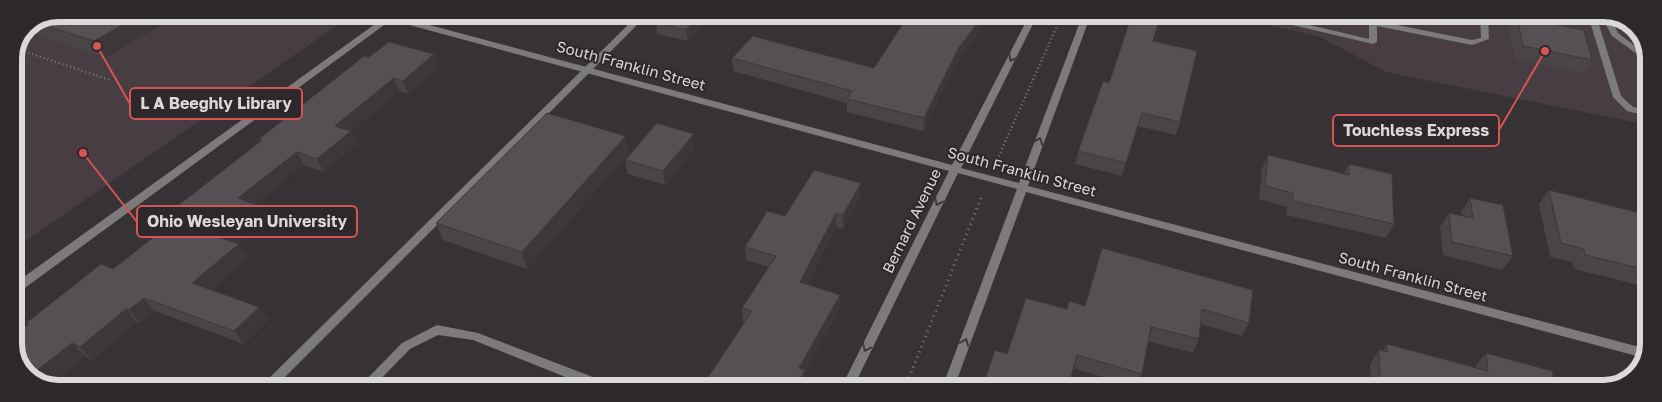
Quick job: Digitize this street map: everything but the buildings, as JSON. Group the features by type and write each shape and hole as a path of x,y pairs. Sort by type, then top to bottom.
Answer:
{"street":[{"path":"23,283 384,22"},
{"name":"South Franklin Street","path":"414,22 955,168 1208,239 1639,352"},
{"path":"276,380 636,22"},
{"name":"Bernard Avenue","path":"851,380 955,168 1030,22"},
{"path":"951,380 1024,188 1028,170 1084,22"},
{"path":"1285,22 1373,42 1373,22"},
{"path":"1385,22 1472,43 1485,39 1484,22"},
{"path":"1594,22 1617,97 1630,109 1639,111"},
{"path":"1609,23 1614,34 1639,53"},
{"path":"372,380 406,346 438,330 474,336 587,380"}],"path":[{"path":"908,380 989,178 1058,23"},
{"path":"23,51 110,80"}],"shaded area":[{"path":"58,22 342,22 23,243 23,51 29,38 38,29"},
{"path":"1254,22 1611,23 1622,27 1631,35 1639,51 1639,123 1386,72 1320,37"}],"place":[{"name":"L A Beeghly Library","path":"97,46"},
{"name":"Touchless Express","path":"1545,51"},
{"name":"Ohio Wesleyan University","path":"83,153"}]}
